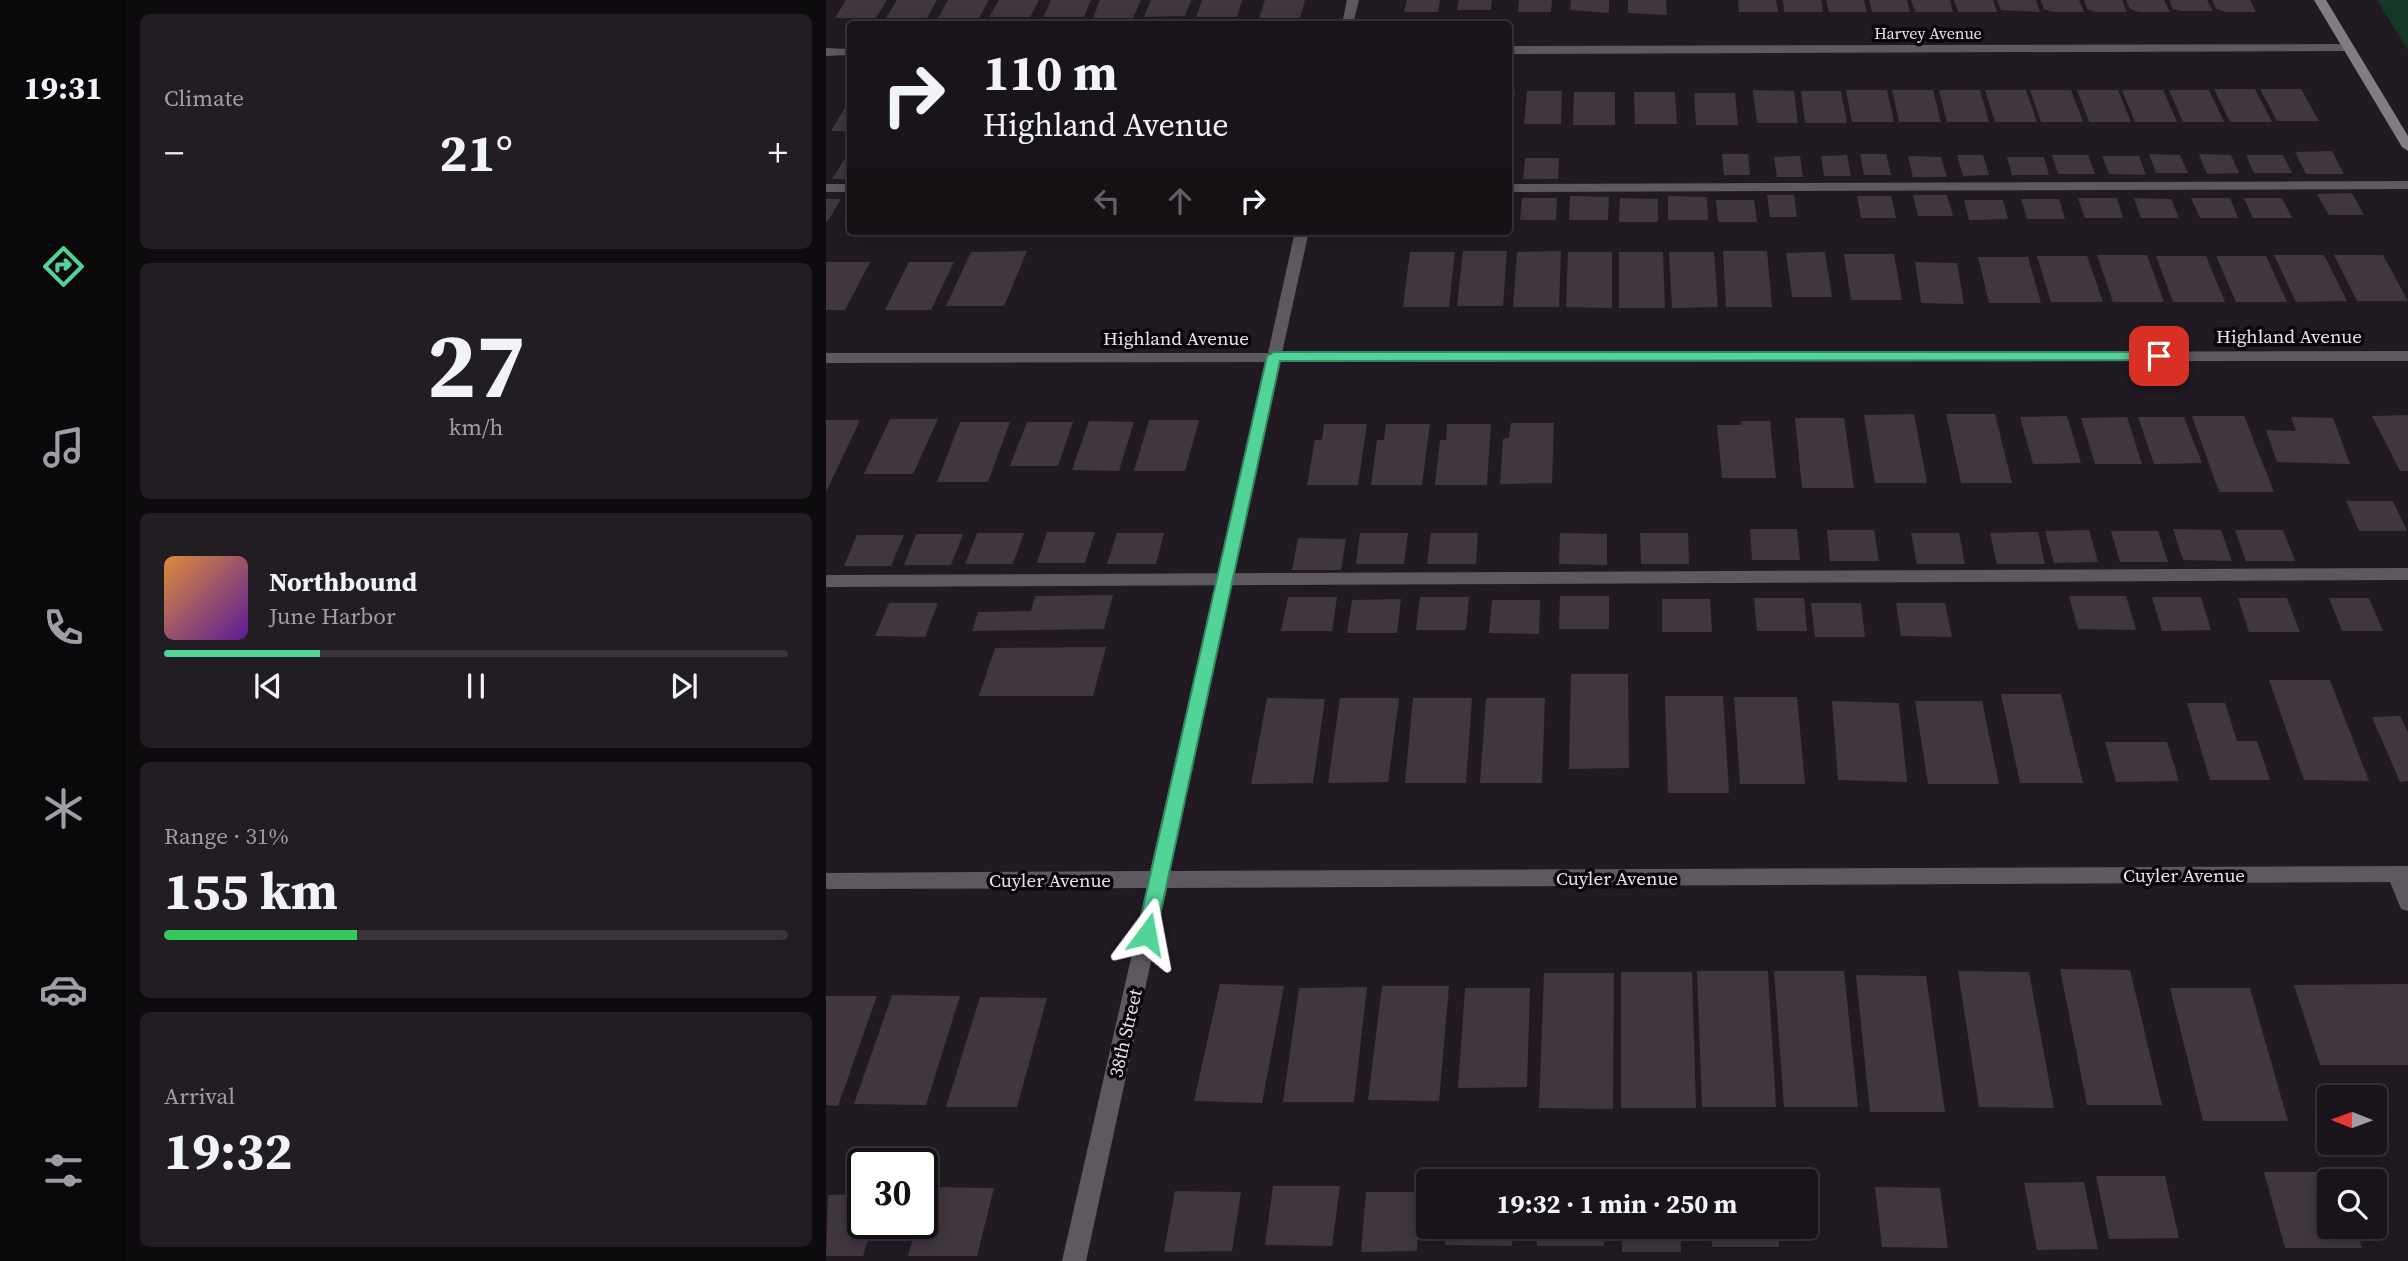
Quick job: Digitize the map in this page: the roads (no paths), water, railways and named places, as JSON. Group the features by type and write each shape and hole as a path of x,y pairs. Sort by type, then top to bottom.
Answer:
{"main road":[{"path":"2320,0 2408,148"}],"street":[{"path":"1349,21 1353,0"},
{"name":"Harvey Avenue","path":"1512,50 2348,47"},
{"path":"826,52 847,52"},
{"path":"1512,188 2408,185"},
{"path":"826,188 847,188"},
{"name":"38th Street","path":"1074,1261 1301,235"},
{"name":"Highland Avenue","path":"826,358 2408,356"},
{"path":"826,580 2408,574"},
{"path":"2403,874 2408,903"},
{"name":"Cuyler Avenue","path":"826,881 2403,874"}]}
